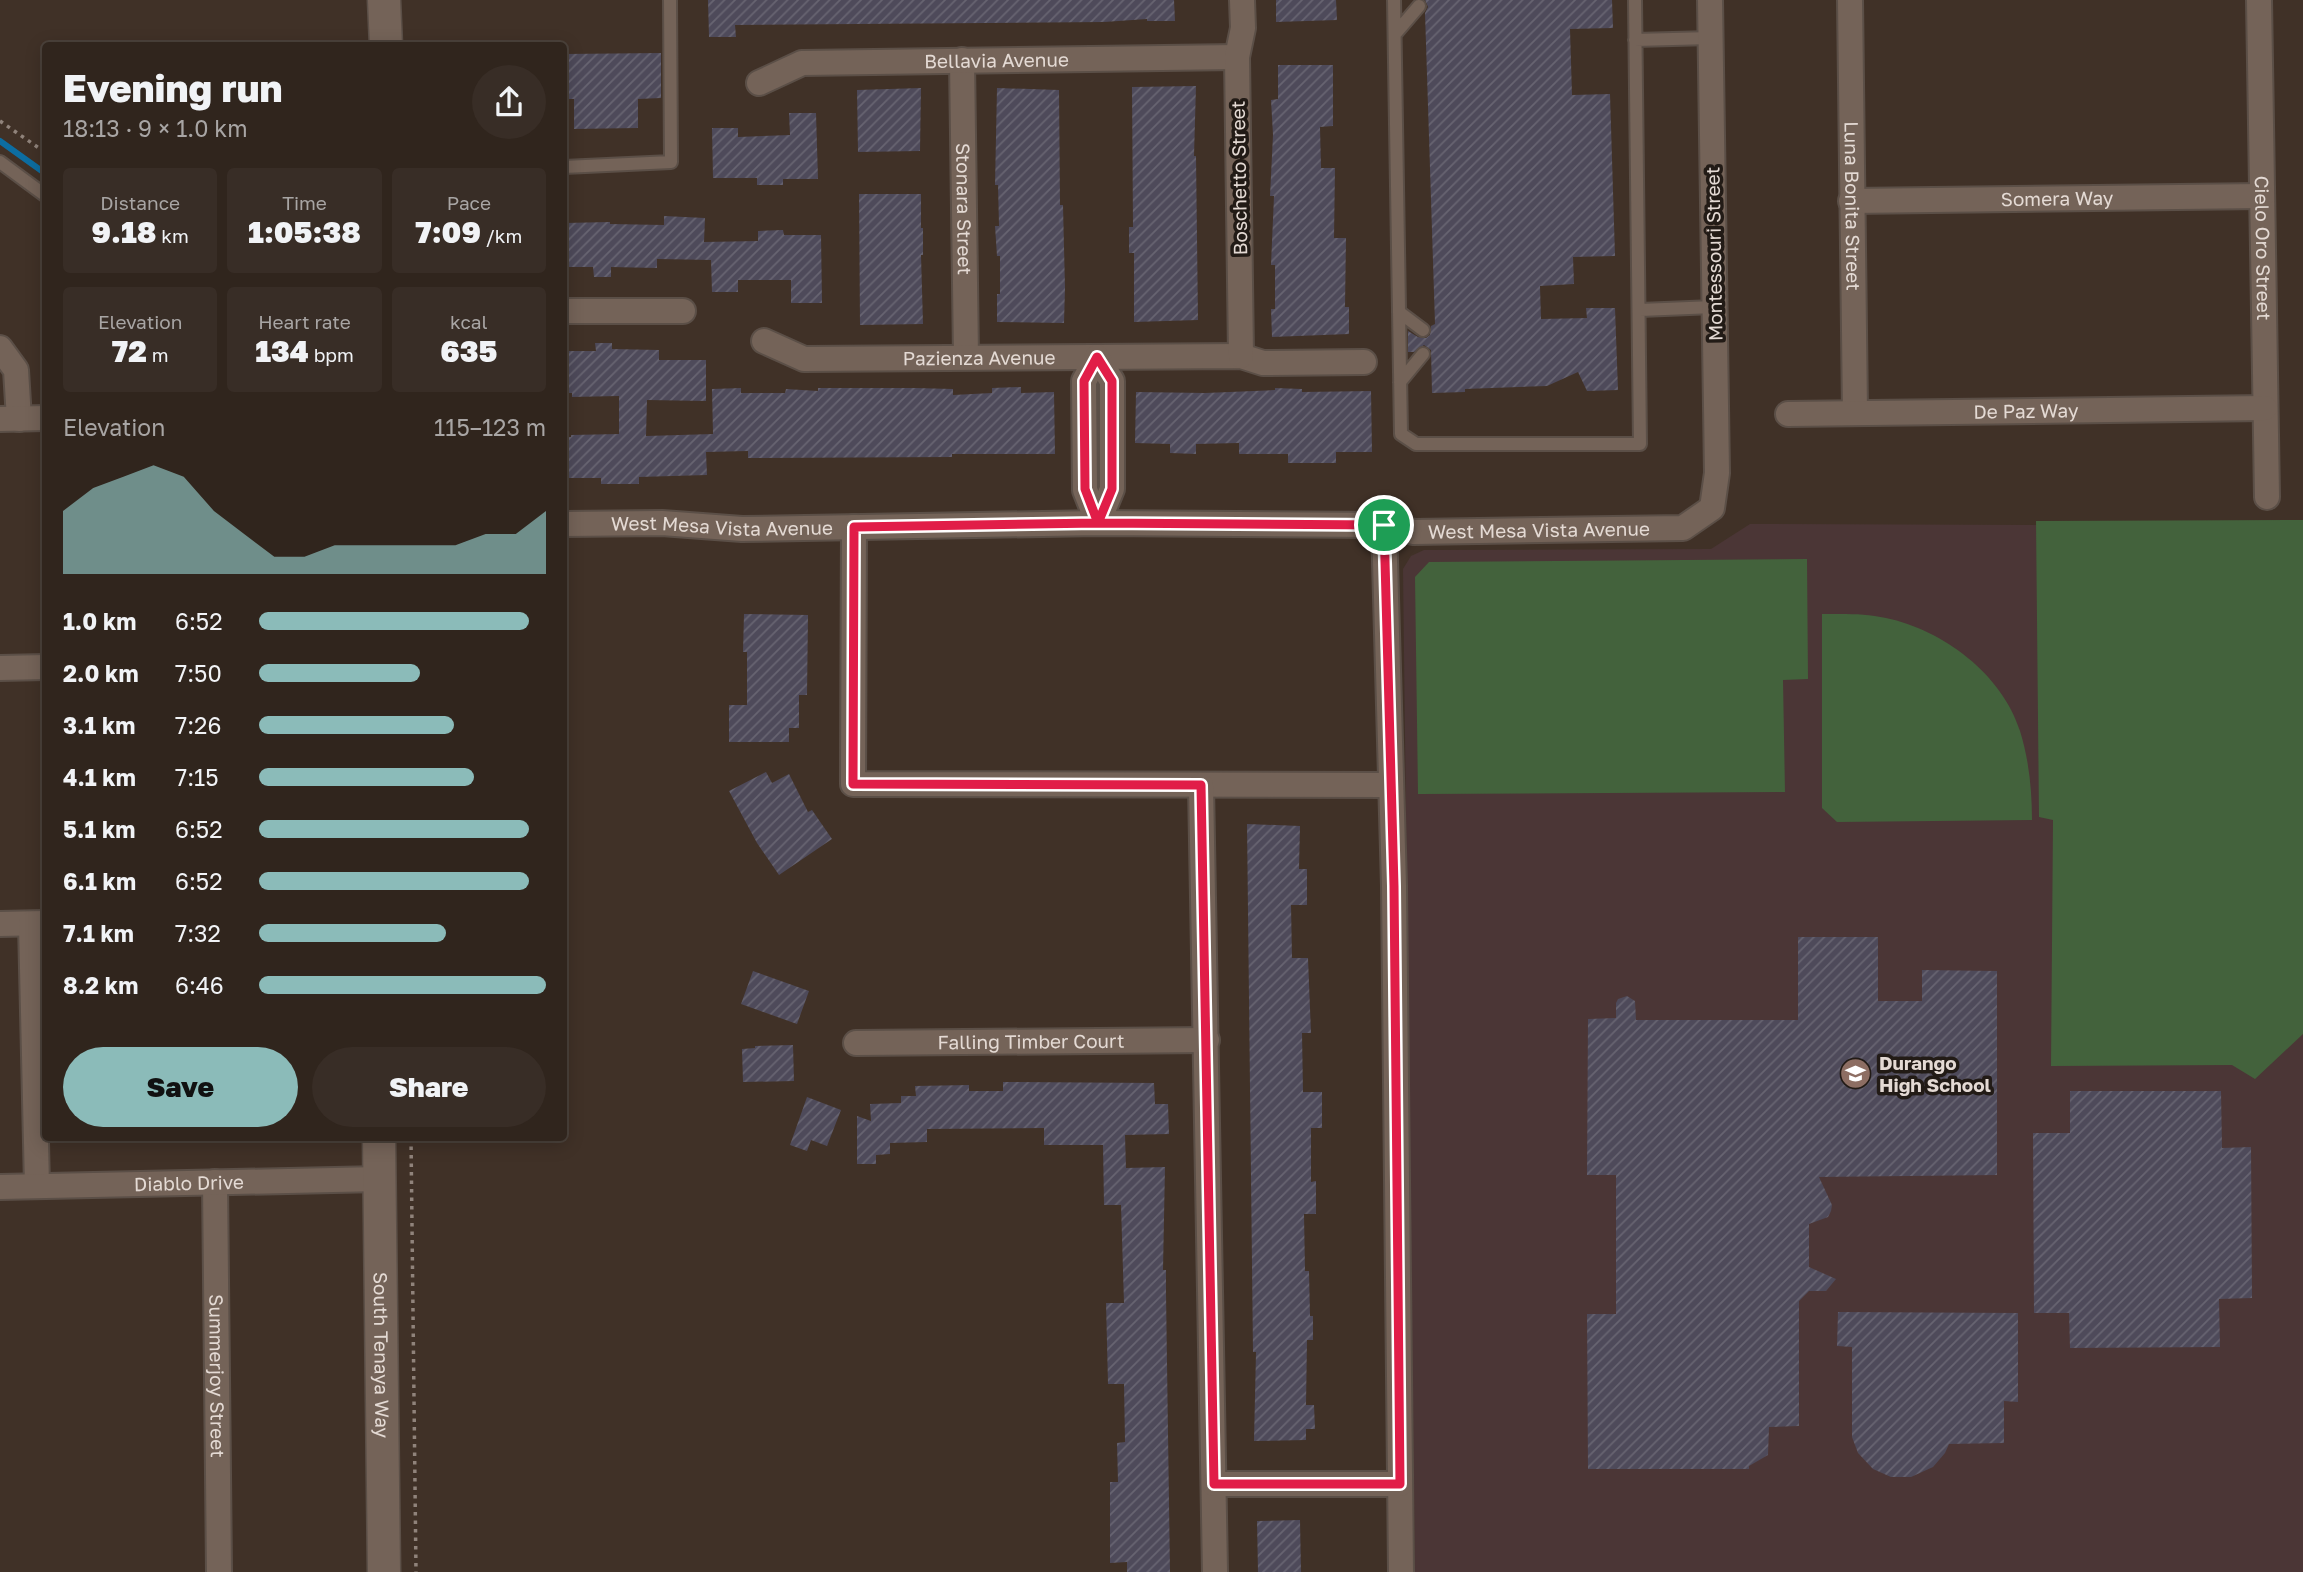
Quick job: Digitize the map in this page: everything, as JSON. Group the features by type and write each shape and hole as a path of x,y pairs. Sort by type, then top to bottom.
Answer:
{"street":[{"path":"384,0 386,42"},
{"name":"Boschetto Street","path":"1241,356 1237,57 1243,28 1242,0"},
{"name":"Montessouri Street","path":"1710,0 1717,472 1712,508"},
{"name":"Luna Bonita Street","path":"1850,0 1855,412"},
{"name":"Cielo Oro Street","path":"2259,0 2267,497"},
{"name":"Bellavia Avenue","path":"759,83 802,63 1237,57"},
{"name":"Stonara Street","path":"962,60 966,357"},
{"name":"Somera Way","path":"1851,201 2262,196"},
{"path":"567,311 683,310"},
{"name":"Pazienza Avenue","path":"764,341 804,359 1241,356 1263,363 1364,362"},
{"path":"0,348 16,370 10,419 42,418"},
{"path":"1097,357 1084,381 1085,489 1098,523"},
{"name":"De Paz Way","path":"1788,414 2265,408"},
{"name":"West Mesa Vista Avenue","path":"567,524 662,523 742,529 1098,523 1384,525 1414,532 1683,528 1712,508"},
{"path":"1384,525 1394,886 1401,1572"},
{"path":"854,527 853,784 1390,785"},
{"path":"0,668 42,667"},
{"path":"1201,785 1215,1572"},
{"path":"0,924 38,923 37,1186"},
{"name":"Falling Timber Court","path":"856,1043 1207,1040"},
{"name":"South Tenaya Way","path":"379,1141 384,1572"},
{"name":"Diablo Drive","path":"0,1187 380,1179"},
{"name":"Summerjoy Street","path":"215,1182 219,1572"},
{"path":"1214,1484 1400,1484"}],"lane":[{"path":"567,167 671,162 670,0"},
{"path":"1394,0 1401,434 1416,444 1640,444 1634,0"},
{"path":"1395,34 1419,6"},
{"path":"1635,40 1711,38"},
{"path":"0,162 42,193"},
{"path":"1640,310 1714,307"},
{"path":"1399,312 1423,330"},
{"path":"1400,382 1423,354"}],"path":[{"path":"0,121 42,150"},
{"path":"411,1141 416,1572"}],"shaded area":[{"name":"Durango High School","path":"1750,524 2303,526 2303,1572 1415,1572 1403,569 1411,556 1424,550 1711,549"}],"green space":[{"path":"2303,520 2303,1034 2255,1079 2232,1065 2051,1066 2053,820 2039,817 2036,521"},
{"path":"1807,559 1808,679 1783,680 1785,792 1418,794 1415,577 1429,562"},
{"path":"1822,614 1870,615 1907,624 1949,644 1985,673 2011,710 2020,731 2029,775 2032,820 1837,822 1822,808"}],"building":[{"path":"708,0 1174,0 1175,21 1147,19 1104,22 735,25 736,37 709,37"},
{"path":"1276,0 1336,0 1337,20 1276,22"},
{"path":"1425,0 1612,0 1613,28 1570,29 1572,95 1610,94 1615,256 1573,257 1574,284 1540,286 1541,319 1587,318 1586,308 1615,308 1618,390 1587,391 1578,372 1547,386 1432,393 1431,350 1424,345 1414,352 1408,352 1408,331 1426,338 1430,335 1431,326 1435,324 1425,13 1428,7"},
{"path":"661,53 661,98 638,99 638,128 574,129 574,99 567,99 567,54"},
{"path":"1278,65 1333,65 1333,126 1320,127 1321,168 1335,168 1334,238 1346,238 1345,307 1349,307 1349,334 1272,337 1271,309 1275,309 1275,265 1271,265 1274,196 1270,196 1273,135 1271,100 1278,99"},
{"path":"1196,86 1194,156 1198,320 1134,322 1134,253 1129,253 1129,227 1133,227 1132,87"},
{"path":"921,88 920,151 858,152 857,90"},
{"path":"997,88 1059,90 1064,323 997,322 1000,256 997,256 995,226 999,226 998,185 995,185"},
{"path":"789,113 816,113 818,179 783,179 783,185 757,185 757,178 713,178 712,128 738,128 738,137 790,135"},
{"path":"859,194 921,194 923,324 860,325"},
{"path":"664,216 705,218 704,242 758,241 758,231 783,230 784,235 821,235 822,303 791,303 791,280 738,280 738,292 712,292 711,260 657,259 657,268 611,267 611,277 594,277 593,267 567,267 567,223 664,225"},
{"path":"595,343 612,343 612,349 659,350 659,360 706,360 706,401 647,400 646,436 713,434 712,389 741,388 741,393 785,393 786,389 818,391 818,388 915,388 953,389 953,395 992,393 992,388 1021,387 1021,393 1054,392 1055,454 748,458 748,451 706,452 707,475 639,477 639,484 601,484 601,478 567,478 567,437 619,434 619,396 572,397 572,393 567,393 567,351 596,351"},
{"path":"1275,388 1302,389 1302,392 1371,391 1372,452 1336,452 1336,463 1288,463 1288,454 1239,454 1239,443 1196,444 1196,454 1170,453 1170,444 1135,443 1136,392 1205,393"},
{"path":"744,614 808,615 807,695 799,695 799,728 789,728 789,742 729,742 729,705 747,705 747,652 743,652"},
{"path":"766,772 772,783 789,774 808,812 812,810 832,839 779,875 757,843 729,791"},
{"path":"1247,824 1300,826 1299,869 1307,869 1307,905 1291,905 1292,958 1308,958 1311,1033 1302,1033 1303,1092 1322,1092 1322,1128 1311,1128 1311,1182 1316,1181 1316,1214 1304,1214 1305,1271 1309,1271 1310,1316 1313,1316 1313,1340 1307,1340 1306,1405 1314,1405 1315,1429 1306,1429 1306,1440 1254,1441 1256,1352 1253,1352"},
{"path":"1798,937 1878,937 1878,1001 1922,1001 1922,970 1997,971 1997,1175 1819,1177 1832,1205 1828,1217 1809,1224 1809,1267 1836,1279 1826,1291 1809,1291 1799,1301 1799,1426 1769,1427 1768,1455 1749,1466 1749,1469 1588,1469 1587,1314 1616,1314 1616,1175 1587,1175 1588,1019 1616,1018 1618,999 1627,996 1635,1001 1636,1020 1798,1020"},
{"path":"753,971 809,991 797,1024 741,1004"},
{"path":"793,1045 794,1081 743,1082 742,1049"},
{"path":"1003,1082 1154,1083 1155,1104 1168,1104 1169,1134 1125,1135 1126,1168 1165,1167 1163,1270 1166,1270 1170,1572 1127,1572 1127,1562 1110,1563 1110,1482 1118,1482 1117,1443 1125,1442 1124,1384 1108,1384 1106,1303 1124,1303 1121,1205 1104,1205 1103,1145 1044,1145 1044,1128 927,1129 927,1142 890,1143 890,1154 876,1155 876,1164 857,1164 857,1116 871,1121 870,1104 901,1103 901,1096 916,1096 915,1086 969,1085 969,1091 1003,1091"},
{"path":"2070,1091 2221,1091 2222,1148 2251,1147 2252,1298 2219,1299 2220,1347 2070,1348 2069,1313 2034,1313 2033,1133 2070,1133"},
{"path":"807,1097 841,1110 827,1146 811,1140 807,1151 790,1145"},
{"path":"1838,1312 2018,1313 2018,1402 2004,1401 2004,1443 1949,1444 1933,1467 1911,1477 1891,1477 1873,1469 1858,1453 1852,1437 1852,1347 1837,1346"},
{"path":"1300,1520 1301,1572 1258,1572 1257,1521"}],"waterway":[{"path":"0,141 42,171"}],"place":[{"name":"Durango High School","path":"1856,1074"}],"route":[{"path":"1384,525 1098,523 1085,489 1084,381 1097,357 1112,381 1112,489 1098,523 854,527 853,784 1201,785 1214,1484 1400,1484 1394,886 1384,525"}]}
